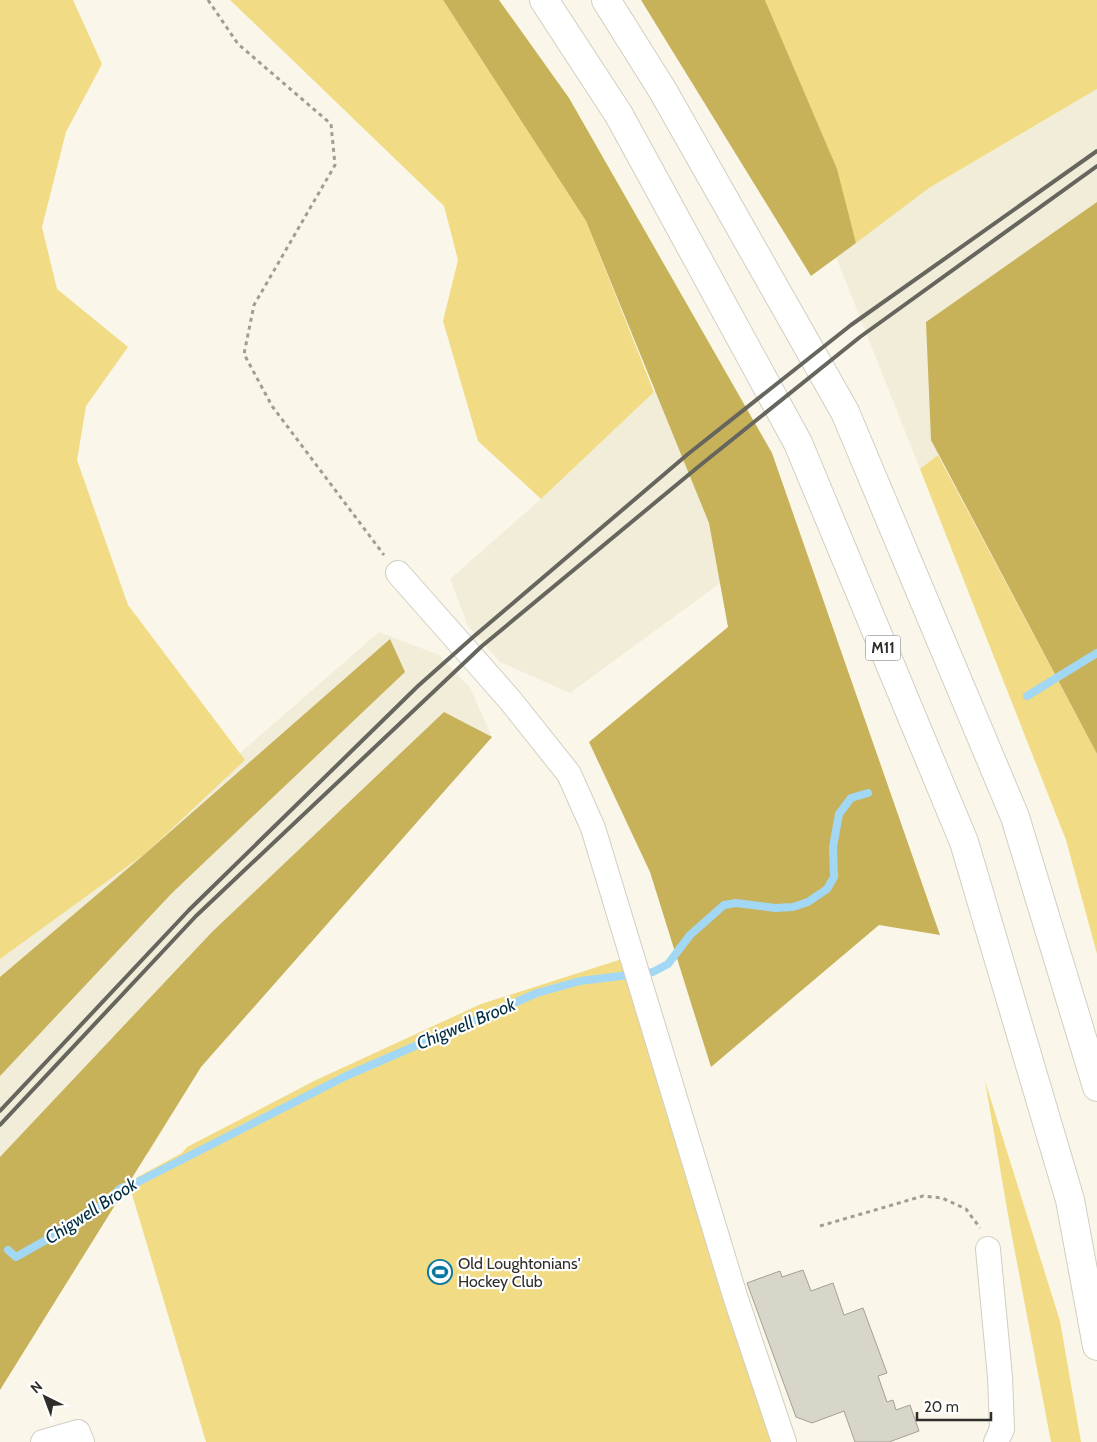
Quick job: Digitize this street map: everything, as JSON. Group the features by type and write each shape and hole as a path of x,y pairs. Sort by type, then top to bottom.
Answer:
{"highway":[{"name":"M11","path":"544,0 619,115 798,443 964,842 1070,1200 1097,1346"},
{"path":"606,0 663,90 845,412 1015,817 1097,1087"}],"lane":[{"path":"398,573 510,700 569,774 593,828 735,1296 784,1442"},
{"path":"988,1249 1000,1377 1002,1428 996,1442"},
{"path":"43,1442 78,1432 82,1442"}],"path":[{"path":"208,0 238,44 331,124 335,165 254,305 244,354 272,406 398,573"},
{"path":"820,1226 923,1196 942,1198 966,1209 980,1226 988,1249"}],"shaded area":[{"path":"0,0 73,0 102,64 66,132 42,227 57,289 128,347 86,406 77,460 128,605 245,760 146,853 0,959"},
{"path":"230,0 443,0 586,221 654,392 541,499 478,441 443,321 458,260 444,206"},
{"path":"443,0 499,0 569,98 772,453 940,935 879,925 711,1067 650,872 589,742 728,627 709,523 586,221"},
{"path":"641,0 765,0 837,169 856,243 811,276"},
{"path":"765,0 1097,0 1097,89 929,188 856,243 827,146"},
{"path":"1097,89 1097,305 938,455 920,469 836,257 929,188"},
{"path":"1097,202 1097,754 931,440 926,322"},
{"path":"694,362 783,537 570,693 500,662 468,626 450,579 541,499 654,392"},
{"path":"938,455 1097,754 1097,954 1066,840 920,469"},
{"path":"379,632 439,655 470,688 492,737 201,1067 150,1151 0,1319 0,959 146,853 240,753"},
{"path":"390,639 405,672 172,893 0,1076 0,977 146,853"},
{"path":"444,712 492,737 201,1067 0,1390 0,1157 212,932"},
{"name":"Old Loughtonians' Hockey Club","path":"625,958 780,1442 206,1442 131,1191 134,1179 182,1153 187,1147 316,1080 481,1004"},
{"path":"985,1081 1060,1321 1081,1442 1051,1442"}],"building":[{"path":"803,1270 811,1291 833,1283 844,1315 863,1308 887,1373 878,1376 887,1402 893,1400 896,1410 910,1405 919,1431 889,1442 855,1442 844,1411 812,1423 796,1417 747,1283 780,1271 782,1277"}],"waterway":[{"name":"Chigwell Brook","path":"1027,696 1097,653"},
{"name":"Chigwell Brook","path":"8,1250 16,1257 90,1215 121,1188 138,1182 346,1076 537,993 580,981 653,972 668,964 690,935 724,905 736,903 775,908 793,907 808,902 827,889 834,877 833,847 839,814 851,798 868,793"}],"railway":[{"path":"0,1111 189,910 418,686 472,638 688,454 851,325 1097,151"},
{"path":"0,1125 196,916 482,646 698,467 860,337 1097,166"}],"place":[{"name":"Old Loughtonians' Hockey Club","path":"440,1272"}]}
